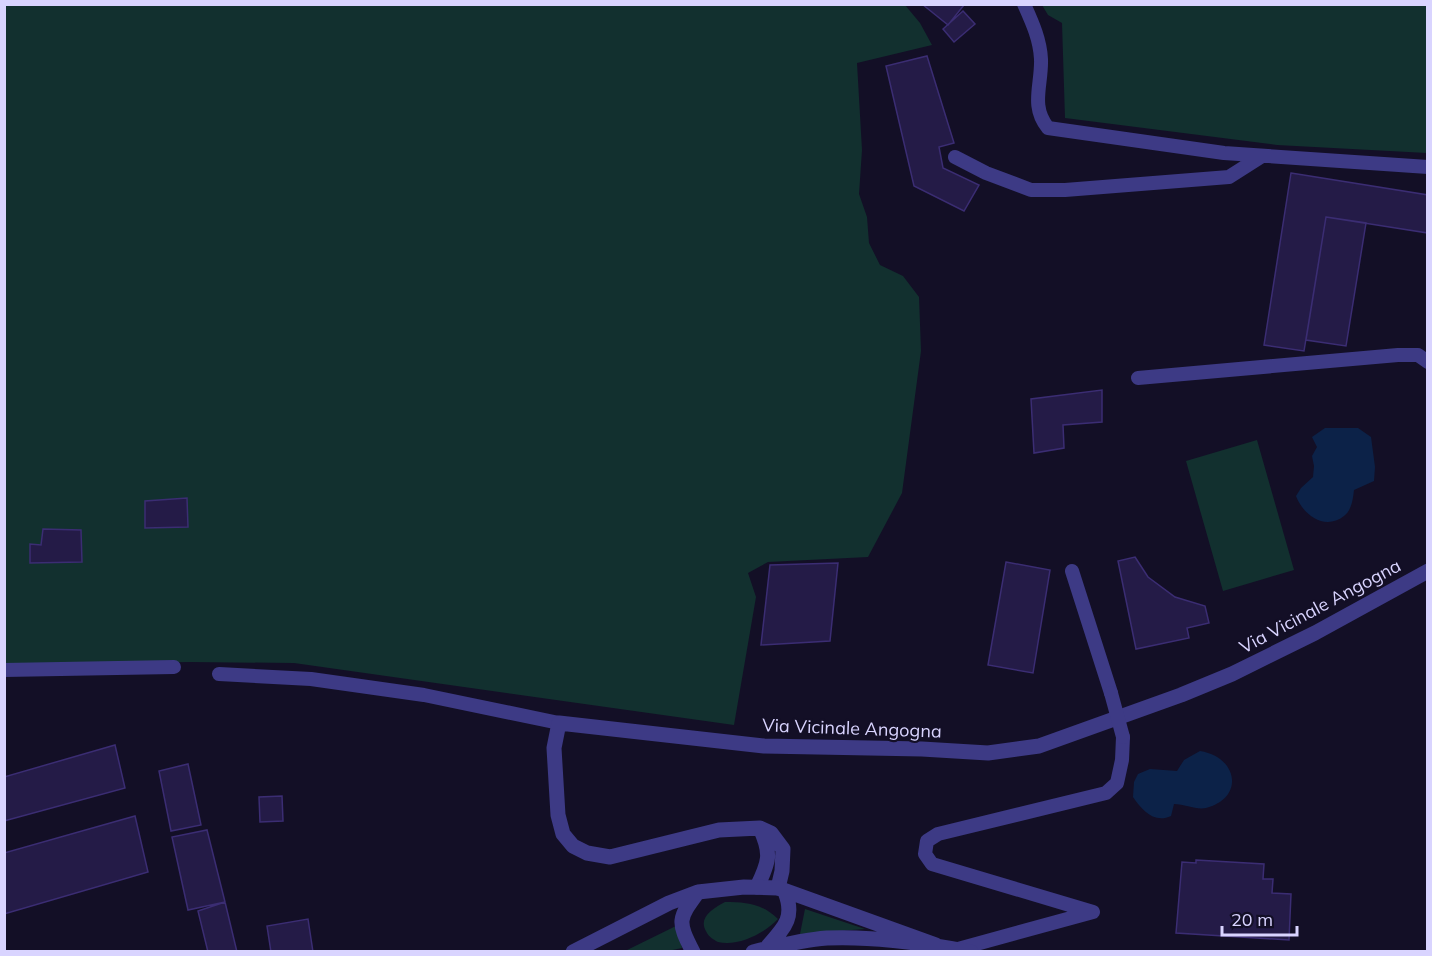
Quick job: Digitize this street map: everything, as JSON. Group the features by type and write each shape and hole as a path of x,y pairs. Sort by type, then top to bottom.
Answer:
{"street":[{"name":"Via Vicinale Angogna","path":"559,723 764,746 922,748 988,753 1039,746 1181,695 1232,674 1315,633 1428,571"},
{"path":"559,723 554,748 558,815 563,834 573,846 587,853 610,857 719,830 760,828 771,833 783,849 781,890 790,904 789,918 781,932 768,946"},
{"path":"757,887 768,864 769,849 760,828"},
{"path":"573,951 669,903 698,892 757,887 781,890 837,908 936,945"},
{"path":"693,951 682,928 682,914 698,892"},
{"path":"753,951 768,946 825,938 869,939 964,950"}],"lane":[{"path":"1024,4 1034,24 1038,42 1041,58 1037,103 1040,118 1048,128 1224,153 1428,167"},
{"path":"956,157 986,173 1031,190 1065,190 1229,177 1262,156"},
{"path":"1138,378 1398,355 1418,355 1428,362"},
{"path":"964,950 1093,912 932,864 925,854 927,841 938,834 1106,793 1117,783 1122,760 1123,737 1072,571"},
{"path":"4,670 174,667"},
{"path":"219,674 311,679 424,695 559,723"}],"green space":[{"path":"4,5 905,5 920,23 932,45 857,63 862,150 859,194 867,217 869,243 880,265 903,276 919,297 921,351 902,493 868,557 768,562 748,573 756,597 734,725 294,663 5,665"},
{"path":"1042,5 1427,5 1427,153 1277,145 1065,118 1062,23 1048,15"},
{"path":"1257,440 1294,570 1223,591 1186,461"},
{"path":"725,902 754,905 778,919 751,938 726,943 718,942 708,934 704,923 707,914"},
{"path":"805,909 865,929 800,934"},
{"path":"678,925 682,948 668,951 623,952"}],"water":[{"path":"1325,428 1358,428 1371,437 1375,467 1374,481 1354,490 1349,511 1337,520 1329,522 1309,515 1296,496 1313,477 1312,456 1317,447 1312,437"},
{"path":"1200,751 1213,755 1229,769 1232,778 1227,796 1206,808 1174,804 1171,816 1165,818 1154,817 1140,807 1133,797 1134,782 1138,774 1150,769 1177,771 1184,760"}],"building":[{"path":"922,4 964,4 964,5 948,25"},
{"path":"963,11 975,24 954,42 943,29"},
{"path":"927,56 954,143 939,147 943,168 979,185 964,211 914,186 886,66"},
{"path":"1291,173 1428,195 1428,233 1326,217 1304,351 1264,345"},
{"path":"1326,217 1366,223 1346,346 1306,340"},
{"path":"1102,390 1102,422 1063,425 1064,448 1034,453 1031,399"},
{"path":"187,498 188,527 145,528 145,501"},
{"path":"43,529 81,530 82,562 30,563 30,544 41,545"},
{"path":"1135,557 1148,577 1175,597 1205,606 1209,623 1187,628 1189,638 1136,649 1118,561"},
{"path":"1006,562 1050,570 1033,673 988,665"},
{"path":"838,563 830,641 761,645 770,565"},
{"path":"115,745 125,788 4,821 4,777"},
{"path":"188,764 201,825 171,831 159,771"},
{"path":"282,796 283,821 260,822 259,797"},
{"path":"135,816 148,872 4,914 4,853"},
{"path":"207,830 225,902 188,910 172,837"},
{"path":"1196,860 1264,864 1263,879 1273,879 1272,893 1291,894 1289,940 1176,933 1182,862 1196,863"},
{"path":"225,902 237,952 208,952 198,911"},
{"path":"308,919 313,952 271,952 267,926"}]}
